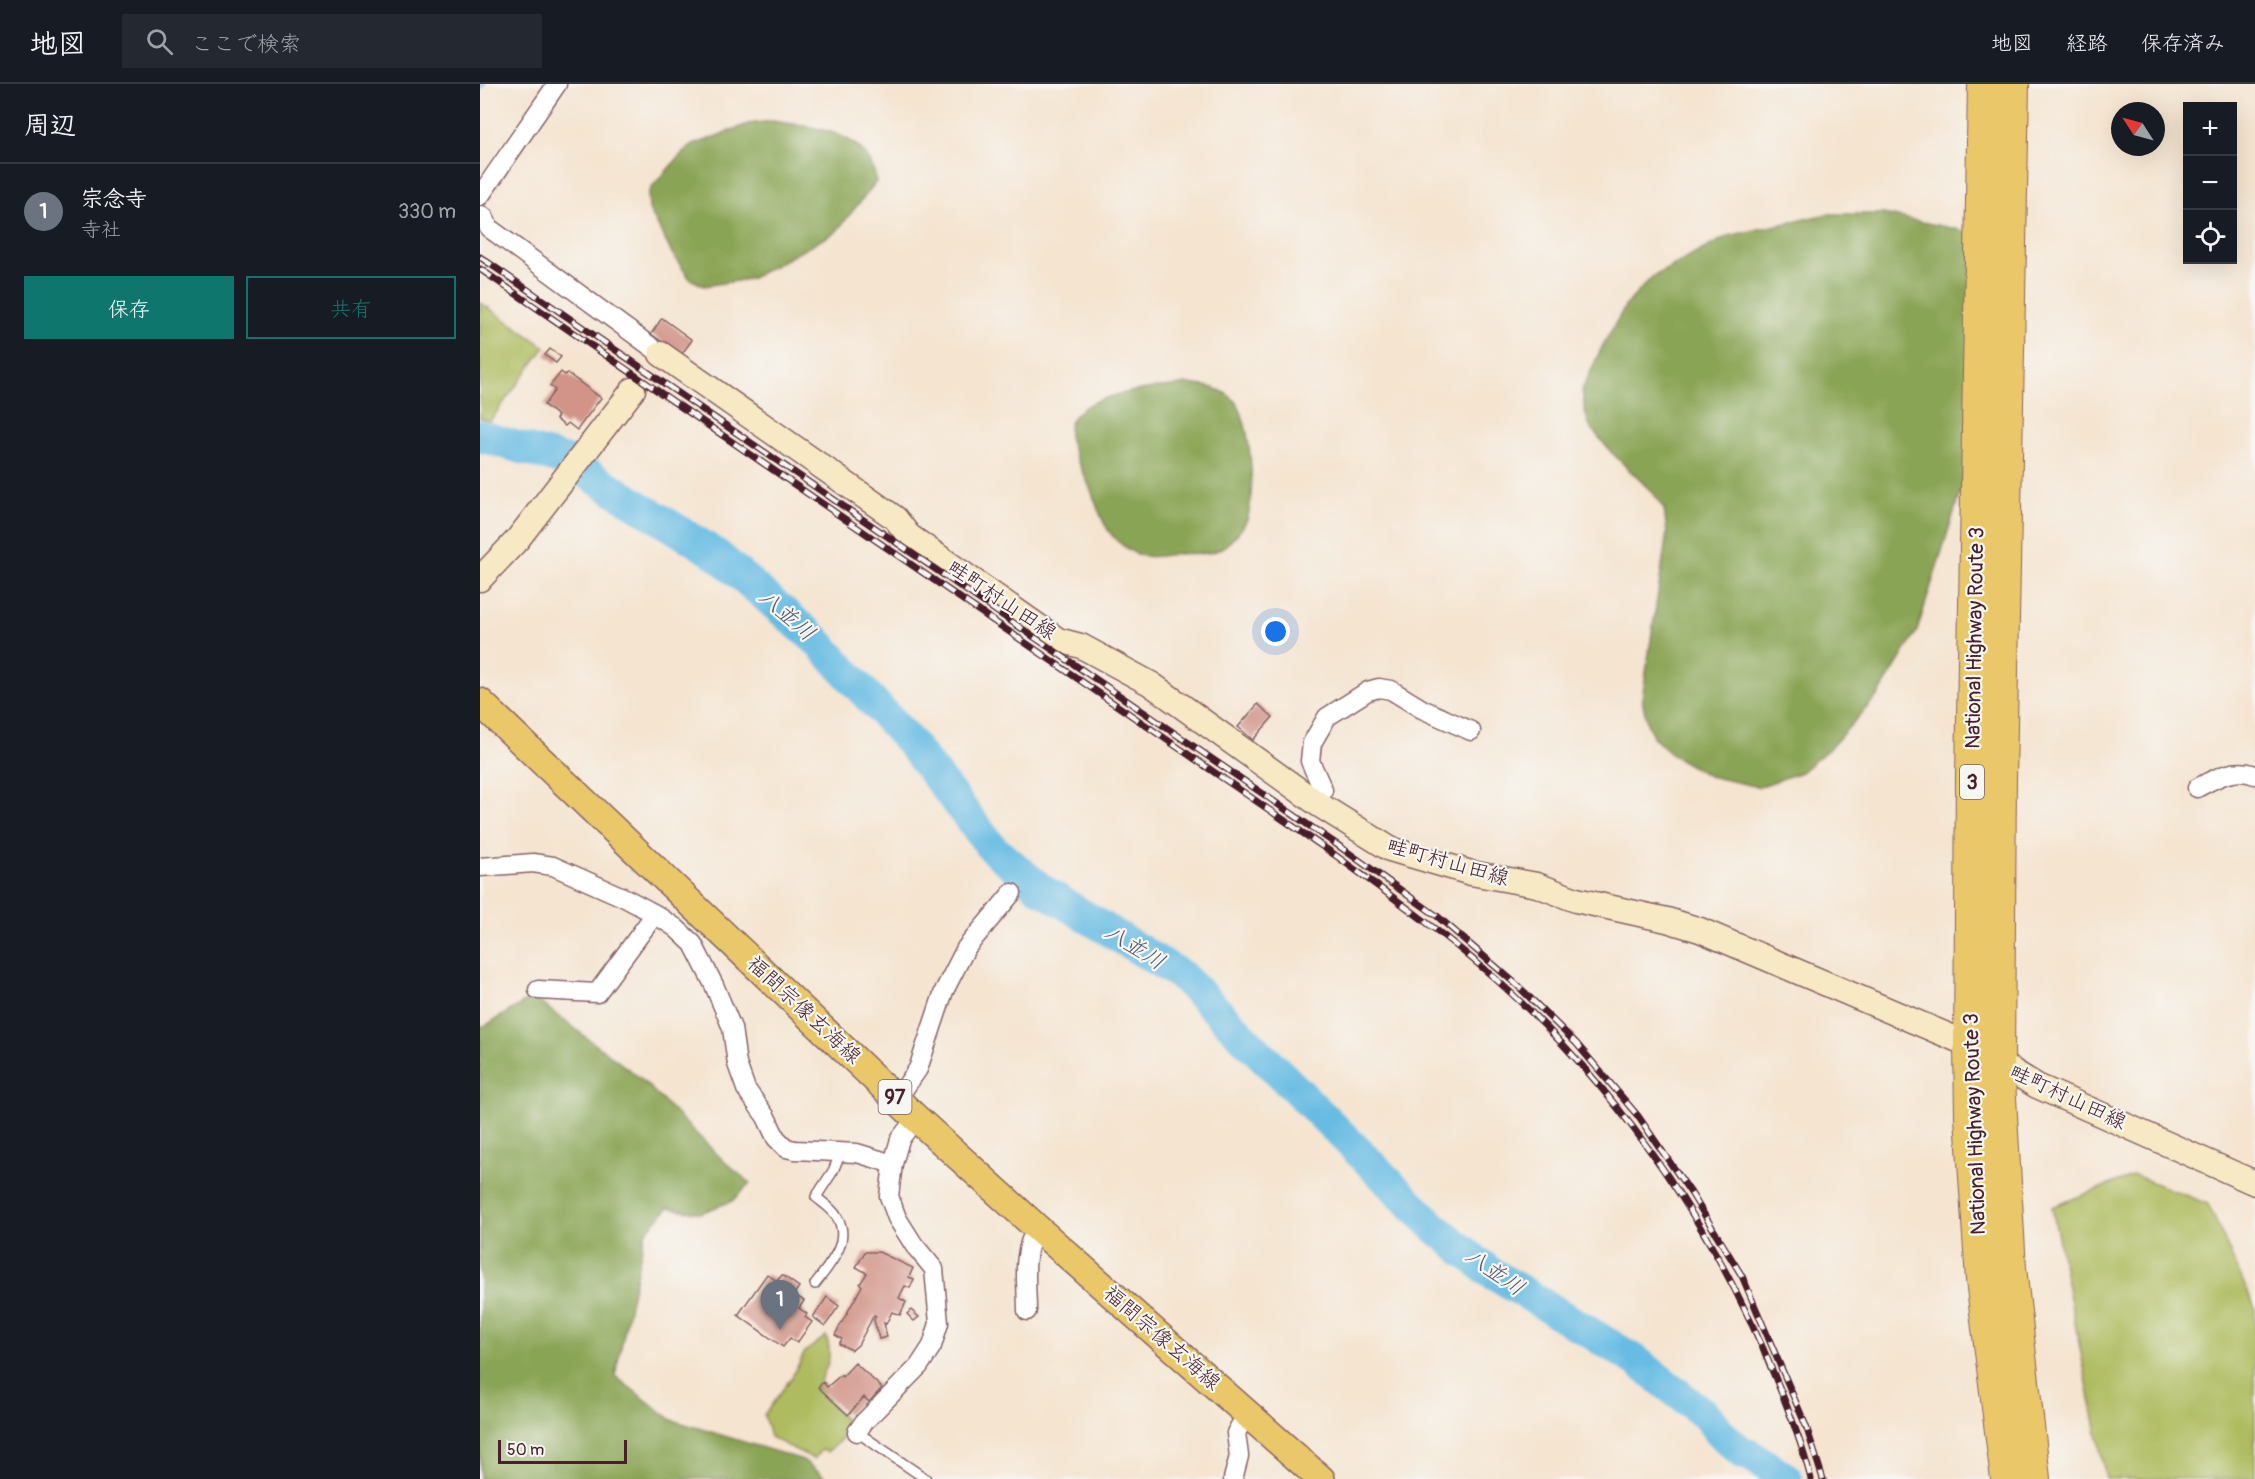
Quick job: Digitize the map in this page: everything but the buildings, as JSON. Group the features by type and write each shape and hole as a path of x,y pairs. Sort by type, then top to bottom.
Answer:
{"highway":[{"name":"National Highway Route 3","path":"1984,84 1972,777 1971,1117 1982,1280 2007,1479"},
{"name":"National Highway Route 3","path":"2013,84 2000,779 1998,1064 2010,1268 2034,1479"}],"main road":[{"name":"畦町村山田線","path":"661,354 895,518 909,536 1058,639 1081,646 1151,684 1318,804 1390,849 1471,873 1537,885 1576,900 1667,920 1700,930 1970,1045 2037,1086 2255,1183"},
{"path":"480,579 518,540 633,390"},
{"name":"福間宗像玄海線","path":"480,702 916,1118 1321,1479"}],"street":[{"path":"480,196 557,84"},
{"path":"480,215 484,217 489,228 661,354"},
{"path":"1318,804 1323,790 1310,761 1312,743 1327,717 1368,691 1379,688 1391,690 1422,709 1471,731"},
{"path":"2197,788 2223,774 2244,771 2255,775"},
{"path":"480,867 533,863 553,866 656,914 676,928 693,944 714,985 732,1028 737,1064 746,1089 766,1117 776,1138 786,1148 870,1155 893,1164"},
{"path":"897,1099 918,1069 944,991 966,948 1012,893"},
{"path":"676,928 694,905"},
{"path":"538,990 597,993 656,914"},
{"path":"857,1432 919,1366 932,1346 939,1323 934,1269 914,1245 897,1218 889,1196 893,1164 900,1139 916,1118"},
{"path":"1027,1311 1026,1258 1029,1240 1037,1228"},
{"path":"1233,1479 1239,1456 1236,1433 1247,1413"}],"lane":[{"path":"815,1284 837,1254 842,1241 842,1228 836,1215 816,1197 833,1171 841,1152"},
{"path":"857,1432 926,1479"}],"green space":[{"path":"772,121 822,129 852,142 872,165 876,182 836,232 750,279 704,286 690,279 673,255 649,209 648,195 652,187 688,147 748,124"},
{"path":"1827,214 1883,214 1985,237 1983,419 1917,631 1879,694 1831,747 1801,772 1759,787 1709,776 1672,755 1654,738 1647,723 1642,699 1667,533 1664,509 1652,492 1611,452 1590,427 1582,390 1603,345 1626,305 1652,277 1728,236"},
{"path":"480,302 545,347 490,421 480,418"},
{"path":"1188,384 1224,392 1240,409 1248,439 1250,458 1251,493 1247,519 1234,537 1216,551 1153,557 1134,553 1114,538 1100,515 1072,447 1069,435 1071,421 1081,409 1097,401 1137,391"},
{"path":"533,997 640,1078 725,1162 750,1183 732,1201 701,1213 668,1208 645,1233 615,1376 672,1420 803,1460 827,1479 480,1479 480,1026 483,1027"},
{"path":"2134,1175 2208,1204 2255,1308 2255,1479 2106,1479 2052,1207"},
{"path":"826,1336 829,1357 817,1388 853,1429 827,1452 821,1450 814,1459 770,1437 764,1415 792,1377 805,1352"}],"waterway":[{"path":"480,88 483,84"},
{"name":"八並川","path":"480,436 567,461 716,554 817,641 909,741 993,849 1041,889 1182,976 1433,1226 1490,1272 1635,1360 1708,1417 1719,1432 1744,1454 1750,1455 1787,1479"}],"railway":[{"path":"480,257 1339,846 1437,916 1517,985 1576,1043 1638,1116 1691,1193 1742,1276 1806,1426 1823,1479"},
{"path":"480,269 1335,855 1446,938 1510,992 1592,1076 1629,1122 1696,1219 1725,1271 1775,1377 1804,1453 1811,1479"}],"place":[{"name":"宗念寺","path":"780,1330"}]}
